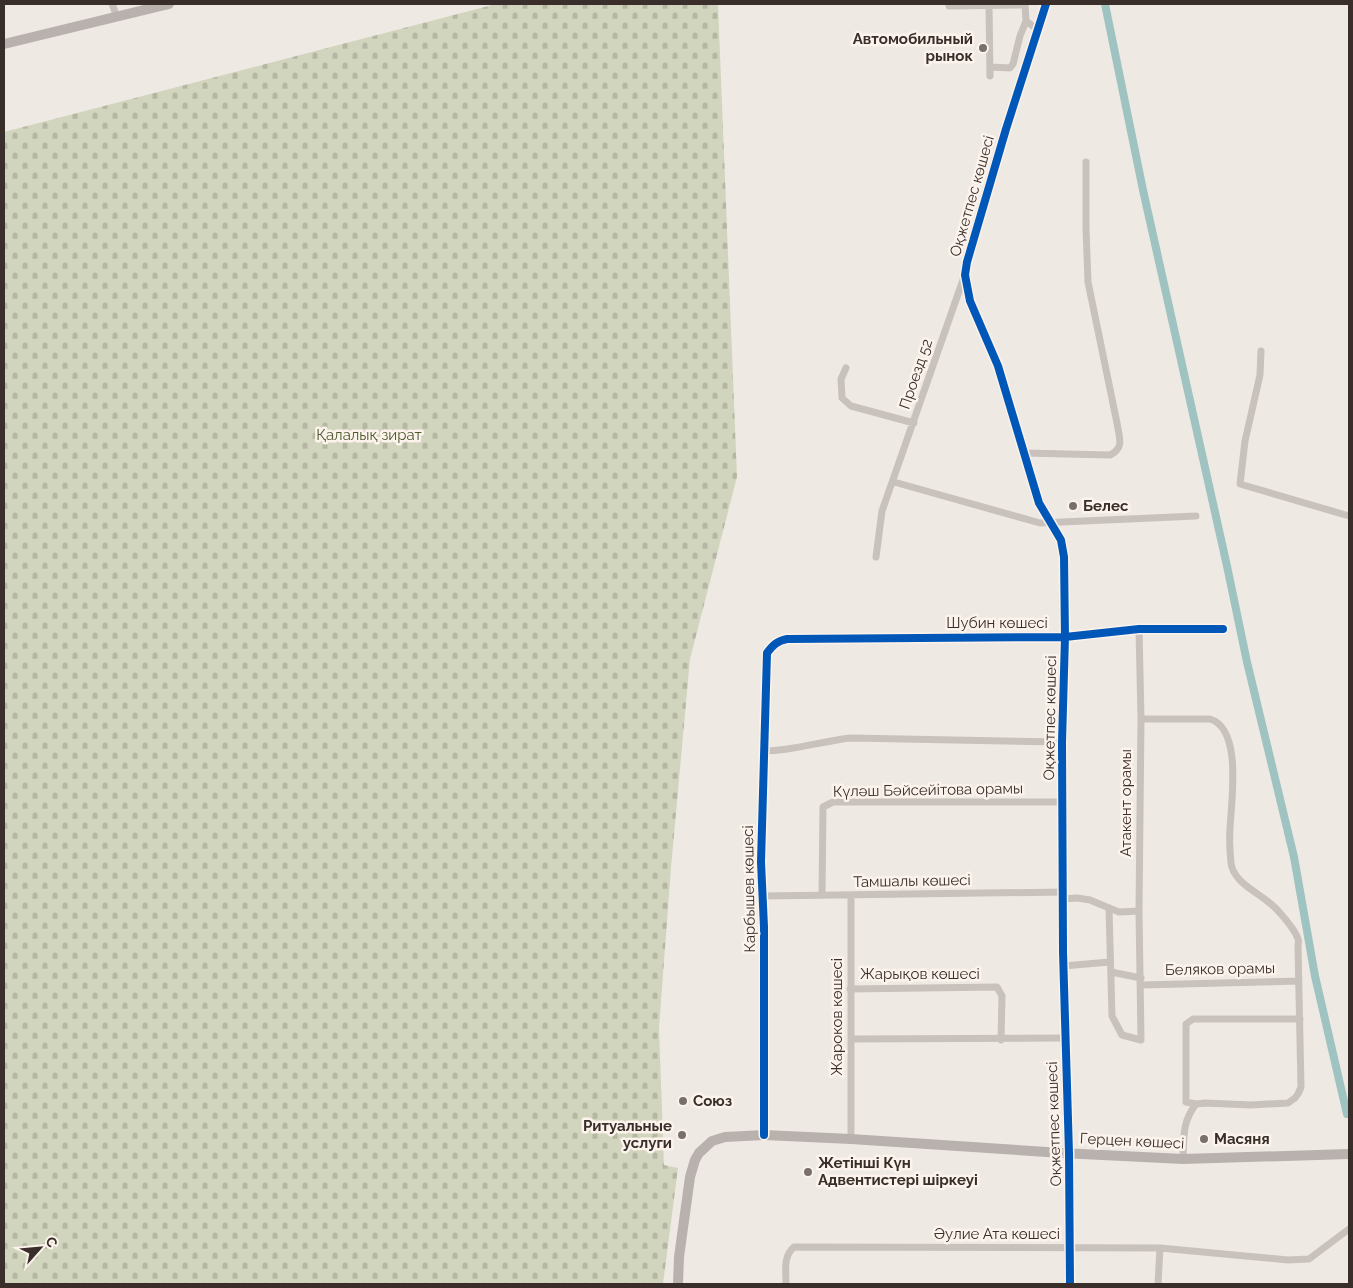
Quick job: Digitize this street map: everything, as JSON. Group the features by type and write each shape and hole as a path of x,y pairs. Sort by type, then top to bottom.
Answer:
{"street":[{"path":"112,4 117,17"},
{"path":"4,44 169,4"},
{"path":"948,4 949,6 1025,4 1026,21 1013,64 1010,68 990,67"},
{"name":"Оқжетпес көшесі","path":"1046,4 1006,129 967,262 965,275 970,301 998,366 1039,503 1061,540 1064,557 1062,896 1069,1153 1070,1284"},
{"path":"989,5 990,76"},
{"path":"1026,21 1038,30"},
{"path":"1024,453 1110,455 1118,451 1120,446 1088,282 1086,162"},
{"name":"Проезд 52","path":"876,557 882,511 894,482 965,275"},
{"path":"1262,351 1260,375 1245,441 1240,484 1349,516"},
{"path":"846,368 841,379 842,398 851,406 914,423"},
{"path":"894,482 1040,523 1196,516"},
{"name":"Шубин көшесі","path":"772,645 787,639 1065,637 1140,629 1223,629"},
{"name":"Атакент орамы","path":"1111,972 1112,1016 1117,1028 1122,1035 1141,1040 1139,911 1140,629"},
{"name":"Карбышев көшесі","path":"764,1135 764,927 760,862 767,653 772,645"},
{"path":"1141,719 1210,719 1220,724 1226,733 1233,763 1229,832 1232,866 1235,875 1270,902 1293,930 1298,940 1300,1019 1301,1087 1295,1098 1291,1102 1265,1105 1205,1102 1196,1104 1186,1102 1186,1024 1193,1019 1300,1019"},
{"path":"764,751 796,749 828,740 851,738 1062,742"},
{"name":"Күләш Бәйсейітова орамы","path":"822,895 823,807 833,802 1063,802"},
{"name":"Тамшалы көшесі","path":"763,896 1062,896 1090,900 1119,912 1139,911"},
{"name":"Жароков көшесі","path":"851,1139 852,1039 850,989 852,896"},
{"path":"1109,909 1111,972 1141,981"},
{"path":"1063,966 1110,962"},
{"name":"Беляков орамы","path":"1141,981 1299,981"},
{"name":"Жарықов көшесі","path":"850,989 997,987 1002,996 1001,1040"},
{"path":"852,1039 1001,1040 1065,1038"},
{"path":"1183,1159 1185,1125 1188,1114 1196,1104"},
{"path":"678,1284 690,1177 699,1153 712,1141 725,1137 764,1135"},
{"name":"Герцен көшесі","path":"764,1135 1183,1159 1349,1154"},
{"name":"Әулие Ата көшесі","path":"786,1284 788,1252 794,1247 1160,1248 1288,1260 1309,1259 1349,1229"},
{"path":"1158,1284 1160,1248"}],"green space":[{"name":"Қалалық зират","path":"496,4 718,4 737,477 690,659 659,1028 664,1165 678,1168 663,1284 4,1284 4,132"}],"waterway":[{"path":"1105,4 1143,190 1247,662 1294,857 1315,976 1347,1114"}],"cycle path":[{"path":"1046,4 1006,129 967,262 965,275 970,301 998,366 1039,503 1061,540 1064,557 1065,637 1062,742 1063,952 1069,1153 1070,1284"},
{"path":"764,1135 764,927 761,862 767,653 771,648 778,642 787,639 1065,637 1139,629 1223,629"}],"place":[{"name":"Автомобильный рынок","path":"983,48"},
{"name":"Белес","path":"1073,506"},
{"name":"Союз","path":"683,1101"},
{"name":"Ритуальные услуги","path":"682,1135"},
{"name":"Масяня","path":"1204,1139"},
{"name":"Жетінші Күн Адвентистері шіркеуі","path":"808,1172"}]}
